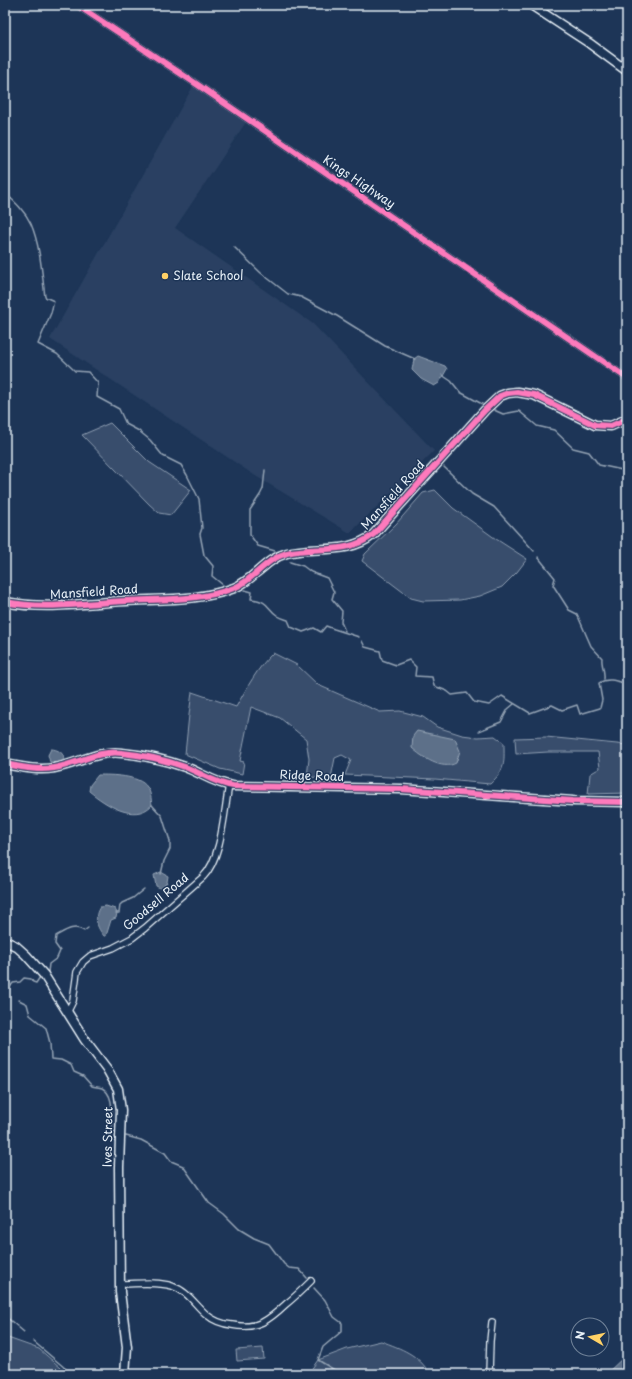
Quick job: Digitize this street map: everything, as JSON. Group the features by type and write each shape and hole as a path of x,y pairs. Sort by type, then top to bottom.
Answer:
{"street":[{"name":"Kings Highway","path":"77,5 207,91 627,378"},
{"path":"531,5 627,71"},
{"name":"Mansfield Road","path":"5,602 55,607 202,596 236,587 280,555 295,552 343,548 361,543 374,534 485,410 500,396 508,393 517,392 534,395 595,425 611,426 627,419"},
{"name":"Ridge Road","path":"5,764 32,768 52,768 100,753 122,753 175,764 214,781 229,785 401,789 573,801 627,802"},
{"name":"Goodsell Road","path":"68,1011 73,1001 77,972 82,962 90,956 122,944 145,928 203,877 210,869 217,848 229,785"},
{"name":"Ives Street","path":"5,941 16,946 32,960 44,975 85,1040 110,1074 120,1096 120,1284 127,1347 125,1374"},
{"path":"120,1284 148,1283 171,1286 183,1291 206,1314 215,1320 229,1325 246,1326 260,1324 268,1320 311,1281"},
{"path":"488,1374 492,1322"}],"shaded area":[{"name":"Slate School","path":"195,83 248,119 175,228 313,324 434,451 350,533 254,475 50,339"},
{"path":"418,356 445,366 447,369 439,383 434,386 421,379 412,370 414,359"},
{"path":"110,423 149,462 191,490 171,515 159,513 82,435"},
{"path":"435,490 453,508 527,559 502,587 480,596 460,600 423,601 411,598 362,561 365,554 396,524 423,493"},
{"path":"273,653 297,665 318,685 380,712 400,711 423,717 437,727 462,735 478,737 495,736 504,743 504,761 499,774 490,784 435,779 345,775 351,760 342,755 335,758 331,778 307,777 309,759 306,739 280,718 251,707 240,761 244,762 242,774 220,769 185,754 192,692 236,707 257,672"},
{"path":"417,731 455,739 460,751 456,763 450,765 439,764 432,762 416,752 412,748 413,736"},
{"path":"546,737 627,745 627,793 588,794 590,774 600,768 598,752 548,752 516,754 515,738"},
{"path":"51,749 60,752 63,755 64,760 59,763 50,762 48,755"},
{"path":"98,775 124,776 138,780 148,789 151,796 152,805 137,813 120,810 111,806 89,791 90,785"},
{"path":"161,872 168,876 167,882 162,889 156,886 154,875"},
{"path":"106,906 115,909 117,913 116,918 111,920 106,936 104,936 99,930 96,918 100,907"},
{"path":"5,1337 39,1349 68,1374 5,1374"},
{"path":"381,1341 403,1350 415,1357 430,1374 308,1374 318,1360 347,1349"},
{"path":"263,1348 264,1359 237,1361 236,1350"},
{"path":"626,1355 627,1374 606,1374"}],"waterway":[{"path":"5,193 16,203 29,219 39,250 45,297 54,301 51,313 38,344 57,354 75,371 88,372 98,383 97,397 119,409 126,424 139,431 150,440 163,456 181,465 199,499 202,528 200,534 204,555 213,566 212,576 223,585"},
{"path":"234,247 261,273 288,294 301,297 337,316 385,346 415,359"},
{"path":"442,375 451,381 460,392 482,404"},
{"path":"494,410 503,414 519,411 537,426 554,430 573,448 589,452 599,465 627,471"},
{"path":"444,467 472,494 494,507 534,551"},
{"path":"265,470 263,489 250,510 250,535 258,546 275,551"},
{"path":"538,557 555,578 553,585 569,610 577,614 591,646 602,658 604,679"},
{"path":"290,562 303,566 311,572 327,578 334,592 332,599 342,611 341,622 345,631"},
{"path":"245,590 252,592 251,599 262,601 278,616 288,620 291,627 303,632 314,628 321,632 326,626 359,637"},
{"path":"362,641 365,647 380,651 382,660 396,665 409,660 416,667 415,676 432,677 434,686 447,691 452,695 467,693 474,702 489,705 502,696 530,713 552,705 562,710 577,705 580,714 600,708 602,700 599,683 602,681 609,680 627,684"},
{"path":"479,731 501,722 508,709 514,704"},
{"path":"152,805 162,816 170,841 170,849 164,861 161,874"},
{"path":"116,913 119,913 120,905 122,903 133,898 144,889"},
{"path":"48,972 49,964 57,958 60,951 55,944 56,936 73,928 84,931 88,928"},
{"path":"5,987 8,990 13,983 20,982 24,978 31,979 36,983 40,977"},
{"path":"19,1000 27,1004 30,1015 46,1028 50,1043 51,1059 61,1060 71,1065 74,1072 83,1076 92,1086 105,1090 110,1097 112,1116"},
{"path":"112,1123 112,1129 117,1135"},
{"path":"126,1136 141,1140 165,1153 171,1161 183,1166 209,1203 224,1214 239,1229 254,1238 269,1244 284,1264 289,1268 299,1269 307,1278"},
{"path":"314,1288 325,1300 334,1317 342,1323 342,1331 323,1347 318,1360 341,1374"},
{"path":"5,1316 24,1332"},
{"path":"33,1341 72,1374"}],"cycle path":[{"path":"77,5 195,83 627,378"},
{"path":"5,602 35,606 50,606 181,599 208,595 234,588 248,580 272,560 287,553 332,549 354,545 364,541 374,534 485,410 500,396 508,393 517,392 534,395 595,425 611,426 627,419"},
{"path":"5,764 48,769 63,766 96,755 122,753 146,756 170,762 185,767 215,781 233,786 401,789 573,801 627,802"}],"place":[{"name":"Slate School","path":"165,276"}]}
